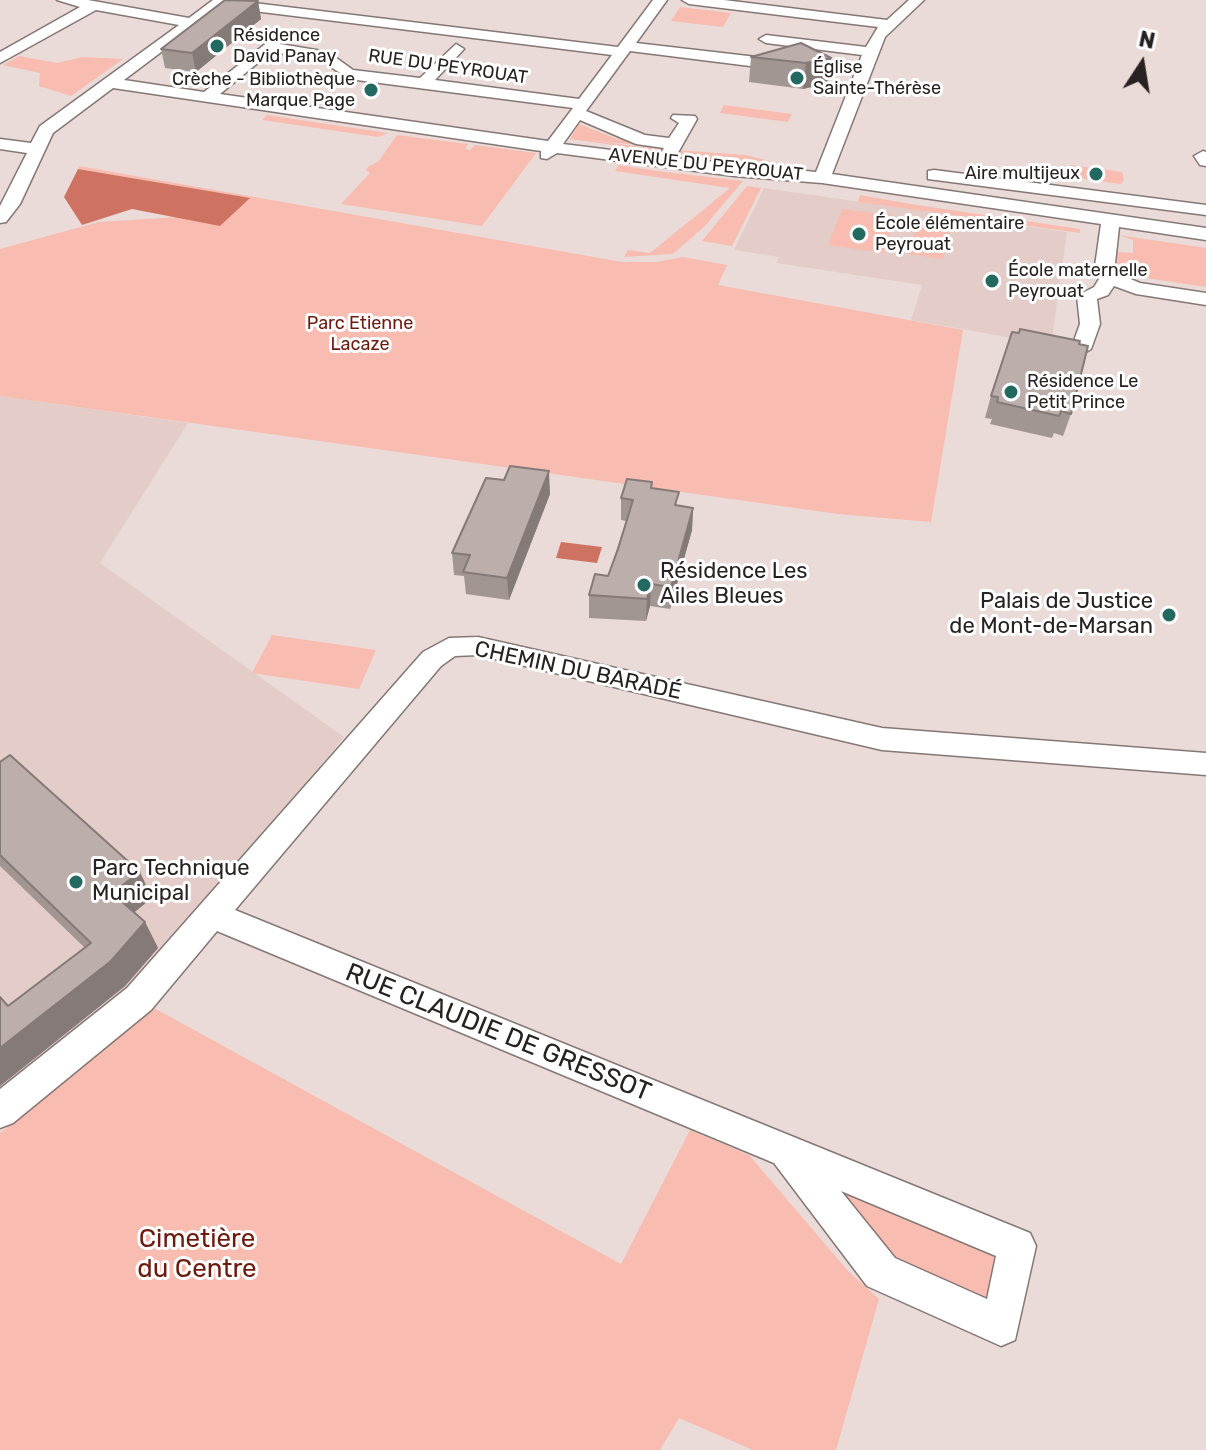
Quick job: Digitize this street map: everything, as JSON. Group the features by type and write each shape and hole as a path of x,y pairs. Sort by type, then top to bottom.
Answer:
{"street":[{"path":"64,0 194,23"},
{"path":"211,94 310,13 318,10 325,0"},
{"path":"549,150 661,0"},
{"path":"689,0 887,24"},
{"path":"822,178 871,52 887,24 917,0"},
{"path":"839,18 849,1"},
{"path":"0,218 11,204 36,149 53,123 221,2 769,64 755,84"},
{"path":"0,58 93,6"},
{"path":"766,39 871,52"},
{"name":"RUE DU PEYROUAT","path":"268,47 323,55 349,74 579,109 642,140 675,144"},
{"path":"429,84 456,49"},
{"name":"AVENUE DU PEYROUAT","path":"112,83 131,86 160,82 284,108 549,150 822,178 1206,234"},
{"path":"664,161 689,119 679,118"},
{"path":"0,144 36,149"},
{"path":"934,175 1206,210"},
{"path":"1111,220 1104,273 1109,278 1136,288 1206,299"},
{"path":"1081,349 1090,324 1087,296 1101,291 1109,278"},
{"name":"CHEMIN DU BARADÉ","path":"0,1111 139,999 209,914 432,659 449,647 478,646 882,739 1206,764"},
{"name":"RUE CLAUDIE DE GRESSOT","path":"209,914 787,1151 1017,1246 1001,1326 881,1272 787,1151"}],"shaded area":[{"path":"78,169 250,198 220,226 132,209 82,225 64,197"},
{"path":"764,188 1067,232 1051,345 911,320 922,285 776,263 779,257 734,250"},
{"path":"0,396 188,423 100,563 344,737 137,987 0,1099"},
{"path":"561,542 602,547 597,563 556,558"}],"green space":[{"path":"680,7 731,13 723,27 671,21"},
{"path":"19,56 57,63 82,57 123,59 71,96 39,86 40,73 3,65"},
{"path":"724,105 792,114 788,122 720,113"},
{"path":"267,115 388,133 378,137 262,120"},
{"path":"579,124 617,139 671,145 669,148 585,140 668,150 663,158 639,154 642,149 570,139"},
{"path":"397,135 468,144 465,149 470,150 475,145 536,153 482,226 341,204 370,173 366,170 378,162"},
{"path":"676,150 745,155 770,161 768,165 753,166 674,155"},
{"path":"619,165 743,181 704,227 673,254 624,257 628,250 650,253 730,188 615,171"},
{"name":"Aire multijeux","path":"1071,165 1122,172 1124,180 1121,184 1069,177"},
{"name":"Parc Etienne Lacaze","path":"79,166 622,262 656,262 683,257 727,265 718,285 963,330 931,522 838,514 0,396 0,249 99,222 178,217 248,198 78,169"},
{"path":"747,186 761,188 732,246 702,241"},
{"path":"860,195 1080,229 1080,233 858,202"},
{"path":"842,209 895,216 883,253 828,245"},
{"path":"917,223 951,228 943,259 908,254"},
{"path":"1118,235 1206,248 1206,287 1126,275 1116,269 1117,252 1133,253 1133,240"},
{"path":"272,635 376,650 359,689 252,673"},
{"name":"Cimetière du Centre","path":"154,1008 621,1264 690,1130 749,1155 848,1271 879,1299 836,1450 753,1450 679,1418 660,1450 0,1450 0,1133"},
{"path":"826,1182 995,1250 986,1303 884,1264"}],"building":[{"path":"225,0 258,1 192,53 161,49"},
{"path":"801,43 831,58 806,63 751,57"},
{"path":"1020,329 1080,341 1079,344 1088,346 1071,414 1061,411 1059,416 997,402 998,397 991,396 1012,332 1019,333"},
{"path":"510,466 549,471 507,578 463,572 470,555 452,553 486,478 504,480"},
{"path":"627,479 652,482 651,488 679,492 675,505 693,508 671,587 651,584 647,599 589,595 595,574 608,576 618,549 633,500 621,498"},
{"name":"Parc Technique Municipal","path":"10,755 140,872 112,893 145,922 111,961 0,1048 0,997 8,1006 91,943 0,855 0,762"}],"place":[{"name":"Résidence David Panay","path":"217,46"},
{"name":"Église Sainte-Thérèse","path":"797,78"},
{"name":"Crèche - Bibliothèque Marque Page","path":"371,90"},
{"name":"Aire multijeux","path":"1096,174"},
{"name":"École élémentaire Peyrouat","path":"859,234"},
{"name":"École maternelle Peyrouat","path":"992,281"},
{"name":"Résidence Le Petit Prince","path":"1011,392"},
{"name":"Résidence Les Ailes Bleues","path":"644,585"},
{"name":"Palais de Justice de Mont-de-Marsan","path":"1169,615"},
{"name":"Parc Technique Municipal","path":"76,882"}]}
